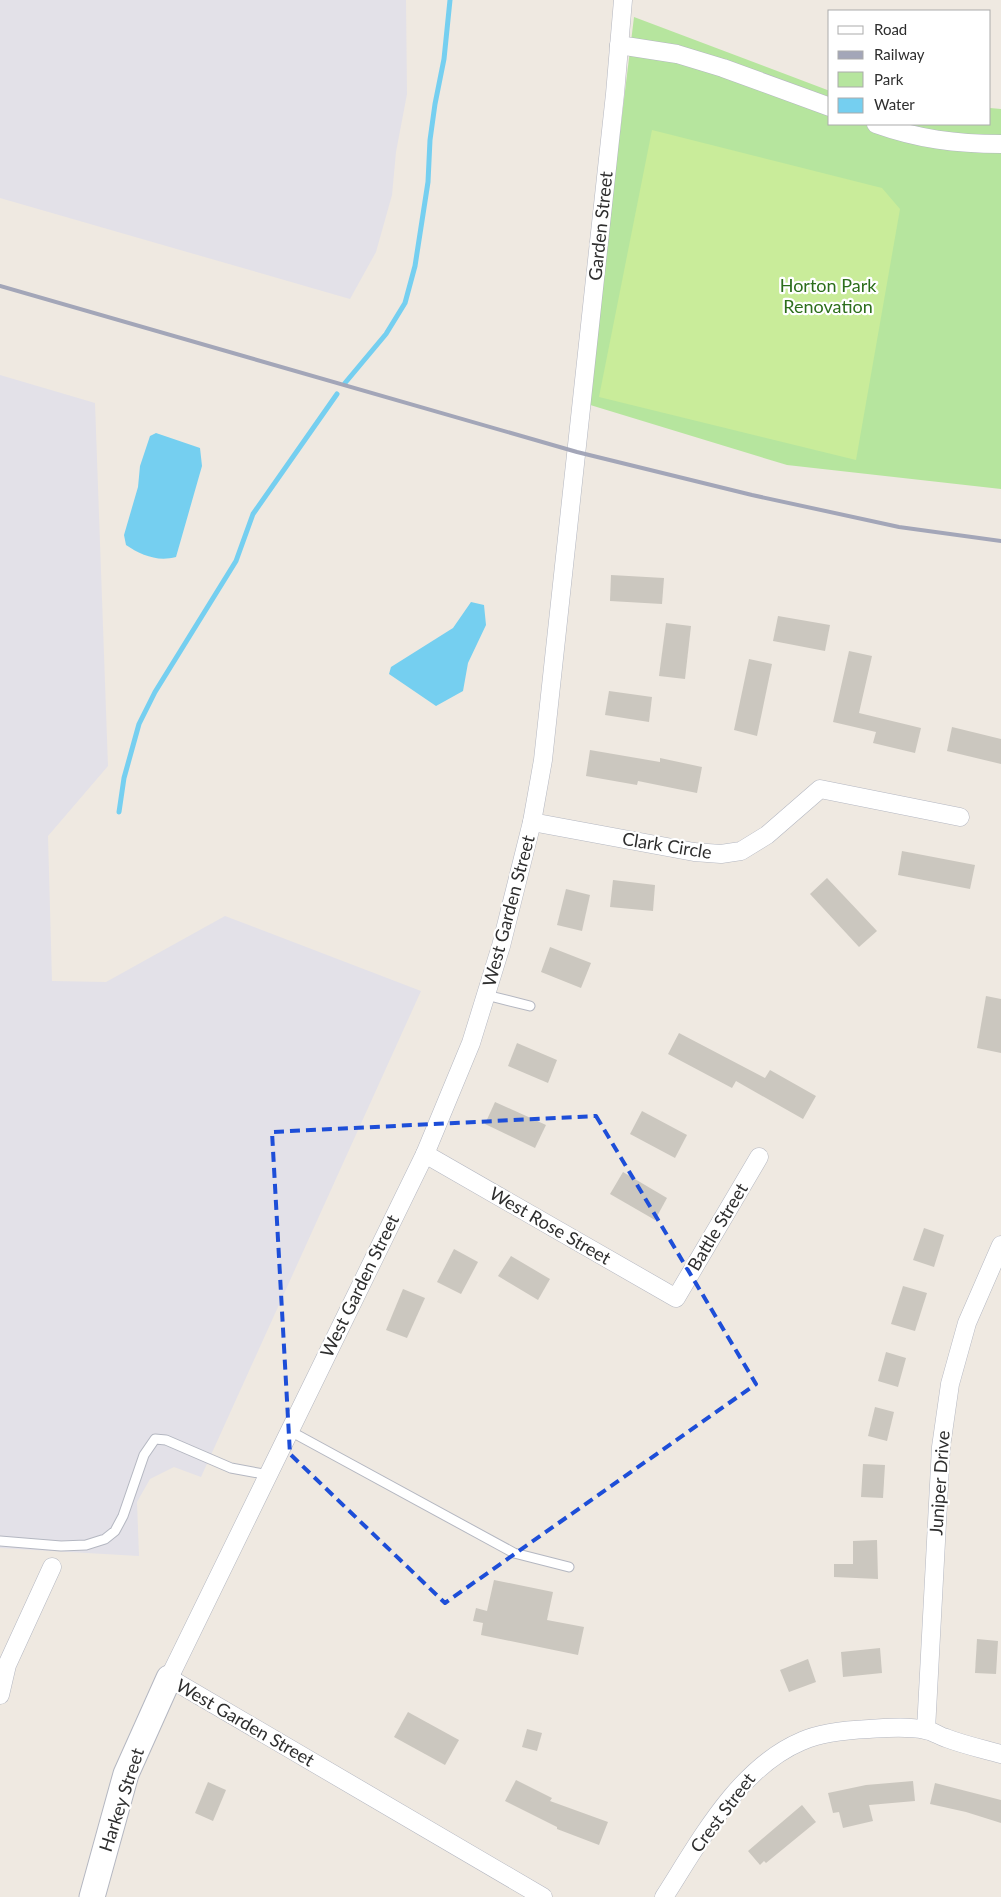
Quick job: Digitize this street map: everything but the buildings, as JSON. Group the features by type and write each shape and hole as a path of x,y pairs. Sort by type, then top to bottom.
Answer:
{"street":[{"name":"Garden Street","path":"578,452 622,0"},
{"path":"619,45 677,54 723,68 828,106"},
{"path":"879,125 895,131 940,141 1001,144"},
{"name":"West Garden Street","path":"543,1897 169,1678 425,1154 471,1043 501,946 532,822 543,760 578,452"},
{"name":"Clark Circle","path":"532,822 694,852 721,854 741,851 767,834 820,789 960,817"},
{"name":"West Rose Street","path":"425,1154 676,1298"},
{"name":"Battle Street","path":"676,1298 759,1157"},
{"name":"Juniper Drive","path":"926,1730 941,1447 950,1384 967,1323 1001,1245"},
{"path":"0,1695 7,1665 52,1567"},
{"name":"Harkey Street","path":"92,1897 126,1774 169,1678"},
{"name":"Crest Street","path":"664,1897 716,1816 758,1768 777,1754 802,1741 827,1733 857,1729 926,1730 946,1738 1001,1754"}],"lane":[{"path":"486,995 530,1006"},
{"path":"290,1431 514,1553 569,1567"},
{"path":"0,1541 61,1546 86,1545 105,1539 115,1531 123,1516 144,1455 155,1439 166,1440 231,1468 269,1475"}],"highlighted area":[{"path":"596,1116 756,1384 445,1603 290,1454 272,1132"}],"shaded area":[{"path":"0,0 406,0 407,94 396,152 392,195 376,252 350,299 0,198"},
{"path":"0,375 95,403 108,766 48,836 52,981 106,982 225,916 421,991 201,1477 174,1467 150,1479 137,1502 139,1556 0,1548"}],"green space":[{"name":"Horton Park Renovation","path":"634,17 828,90 828,125 991,125 991,108 1001,109 1001,489 787,465 587,404"},
{"path":"652,130 882,188 900,209 856,460 599,397"}],"water":[{"path":"156,433 200,448 202,466 176,557 162,559 149,557 137,552 126,545 124,535 138,487 140,466 150,436"},
{"path":"471,602 484,605 486,625 468,663 463,691 436,706 389,674 391,667 453,628"}],"waterway":[{"path":"345,383 386,334 405,303 415,266 428,182 430,140 444,59 450,0"},
{"path":"119,812 124,778 139,724 155,692 236,561 253,514 337,394"}],"railway":[{"path":"0,286 577,452 752,495 899,527 1001,541"}]}
